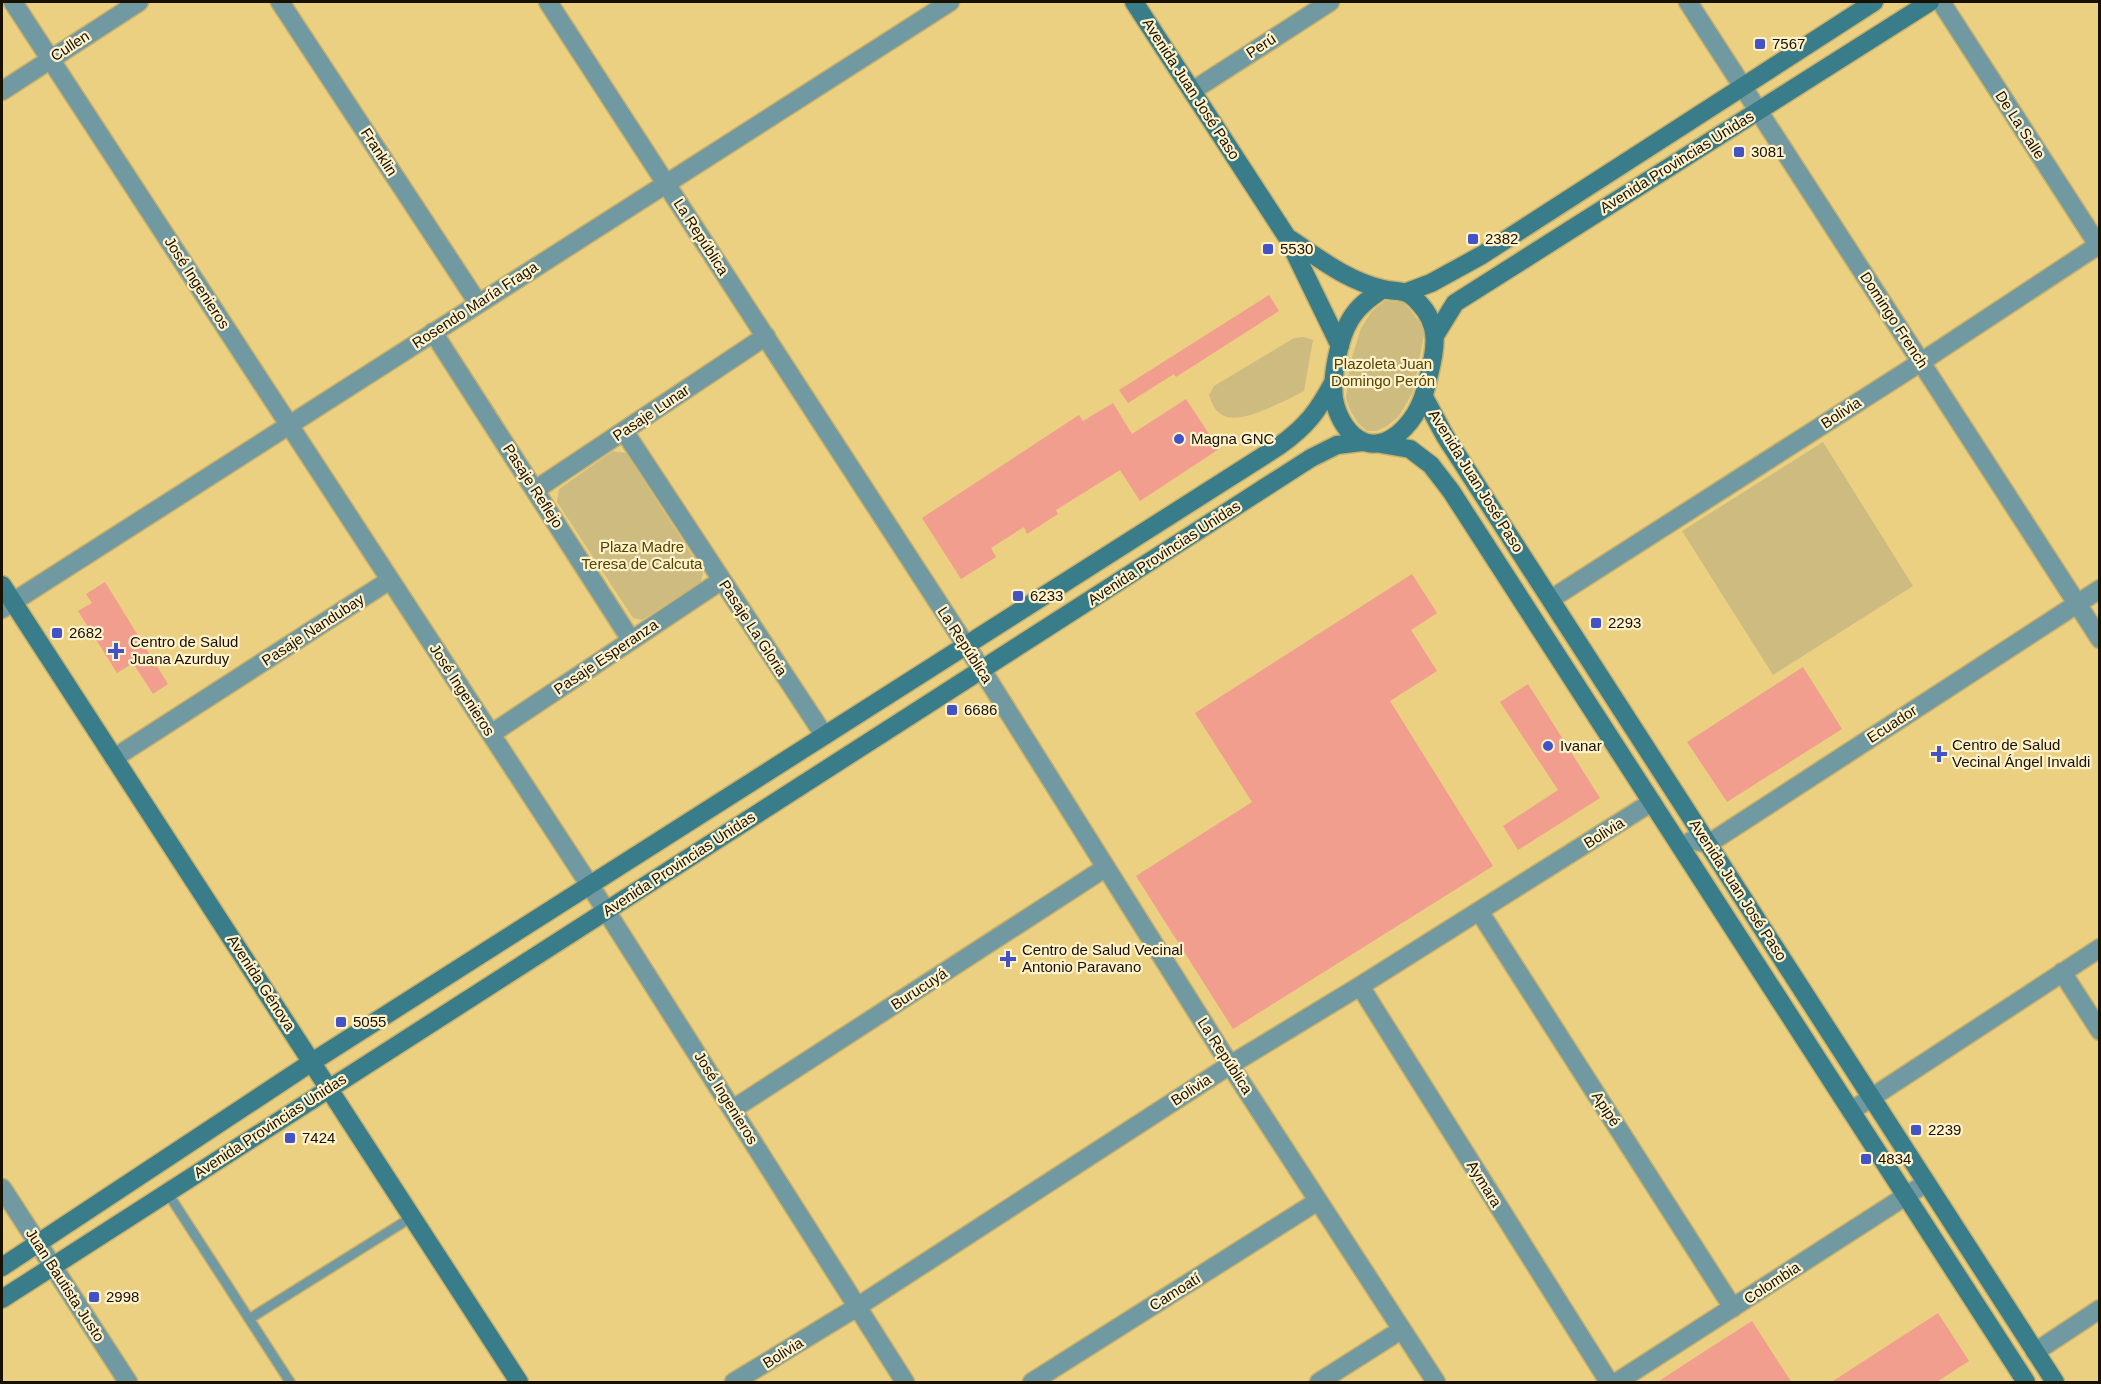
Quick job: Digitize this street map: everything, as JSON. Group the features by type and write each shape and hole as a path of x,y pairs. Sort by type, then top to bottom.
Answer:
{"main road":[{"name":"Avenida Juan José Paso","path":"1134,2 1287,237 1340,346"},
{"name":"Avenida Provincias Unidas","path":"1407,292 1431,283 1482,255 1874,2"},
{"name":"Avenida Provincias Unidas","path":"1436,334 1455,303 1930,2"},
{"name":"Avenida Juan José Paso","path":"1287,237 1346,276 1383,290"},
{"path":"1383,290 1407,292 1420,303 1430,317 1436,334 1431,370 1424,397 1417,412 1395,436 1381,444 1362,442 1348,430 1339,415 1334,398 1334,381 1340,346 1349,321 1364,302 1383,290"},
{"name":"Avenida Provincias Unidas","path":"2,1267 312,1062 1298,432 1319,409 1334,381"},
{"name":"Avenida Juan José Paso","path":"1424,397 1445,436 2055,1383"},
{"name":"Avenida Provincias Unidas","path":"2,1299 1311,458 1337,445 1362,442"},
{"name":"Avenida Juan José Paso","path":"1381,444 1410,449 1431,465 1452,491 2026,1383"},
{"name":"Avenida Génova","path":"2,585 7,605 114,758 519,1383"}],"street":[{"name":"José Ingenieros","path":"13,2 590,886 905,1383"},
{"name":"Cullen","path":"2,91 139,2"},
{"name":"Franklin","path":"280,2 478,303"},
{"name":"La República","path":"548,2 966,645 1230,1065 1436,1383"},
{"name":"Rosendo María Fraga","path":"7,605 950,2"},
{"name":"Perú","path":"1192,90 1330,2"},
{"name":"Domingo French","path":"1688,2 2100,639"},
{"name":"De La Salle","path":"1941,2 2099,246"},
{"name":"Bolivia","path":"1551,599 2099,246"},
{"name":"Pasaje Reflejo","path":"433,332 631,640"},
{"name":"Pasaje Lunar","path":"536,490 766,336"},
{"name":"Pasaje La Gloria","path":"624,431 824,735"},
{"name":"Pasaje Nandubay","path":"114,758 390,579"},
{"name":"Pasaje Esperanza","path":"491,734 722,580"},
{"name":"Ecuador","path":"1681,847 1693,840 1708,844 2100,589"},
{"name":"Bolivia","path":"734,1383 857,1307 1230,1065 1652,802"},
{"name":"Burucuyá","path":"733,1109 1105,868"},
{"name":"Apipé","path":"1479,911 1733,1308"},
{"path":"1851,1111 2100,948"},
{"path":"2062,972 2100,1031"},
{"name":"Aymara","path":"1360,986 1609,1383"},
{"name":"Colombia","path":"1617,1383 1926,1183"},
{"name":"Juan Bautista Justo","path":"2,1188 128,1383"},
{"name":"Camoatí","path":"1032,1383 1318,1201"},
{"path":"2035,1352 2100,1309"},
{"path":"1319,1383 1401,1330"}],"lane":[{"path":"167,1192 290,1383"},
{"path":"249,1319 412,1217"}],"green space":[{"name":"Plazoleta Juan Domingo Perón","path":"1385,301 1403,302 1421,324 1424,335 1413,392 1399,416 1377,431 1367,431 1358,423 1346,398 1350,364 1361,328 1372,311"},
{"path":"1304,337 1313,340 1304,391 1266,409 1244,416 1227,417 1217,411 1209,395 1214,386 1294,338"},
{"path":"1823,442 1913,586 1773,675 1682,531"},
{"name":"Plaza Madre Teresa de Calcuta","path":"613,451 626,453 703,572 701,582 642,620 633,618 557,502 559,489"}],"building":[{"path":"1269,295 1279,311 1176,377 1174,374 1128,403 1119,390"},
{"path":"1186,399 1219,449 1140,501 1120,470 1056,510 1058,514 1027,534 1024,527 991,548 996,557 961,579 922,518 1079,415 1083,421 1113,403 1132,434"},
{"path":"1412,574 1437,613 1411,630 1437,671 1390,701 1493,866 1233,1029 1136,876 1252,802 1195,713"},
{"path":"105,582 168,684 153,694 133,663 117,673 78,611 92,603 86,594"},
{"path":"1803,667 1842,729 1727,802 1687,742"},
{"name":"Ivanar","path":"1528,684 1600,798 1518,850 1503,826 1558,790 1500,702"},
{"path":"1938,1313 1969,1361 1935,1383 1830,1383"},
{"path":"1752,1321 1792,1383 1656,1383 1705,1351"}],"place":[{"name":"7567","path":"1760,44"},
{"name":"3081","path":"1739,152"},
{"name":"2382","path":"1473,239"},
{"name":"5530","path":"1268,249"},
{"name":"Magna GNC","path":"1179,439"},
{"name":"6233","path":"1018,596"},
{"name":"2293","path":"1596,623"},
{"name":"2682","path":"57,633"},
{"name":"Centro de Salud Juana Azurduy","path":"116,651"},
{"name":"6686","path":"952,710"},
{"name":"Ivanar","path":"1548,746"},
{"name":"Centro de Salud Vecinal Ángel Invaldi","path":"1939,754"},
{"name":"Centro de Salud Vecinal Antonio Paravano","path":"1008,959"},
{"name":"5055","path":"341,1022"},
{"name":"2239","path":"1916,1130"},
{"name":"7424","path":"290,1138"},
{"name":"4834","path":"1866,1159"},
{"name":"2998","path":"94,1297"}]}
